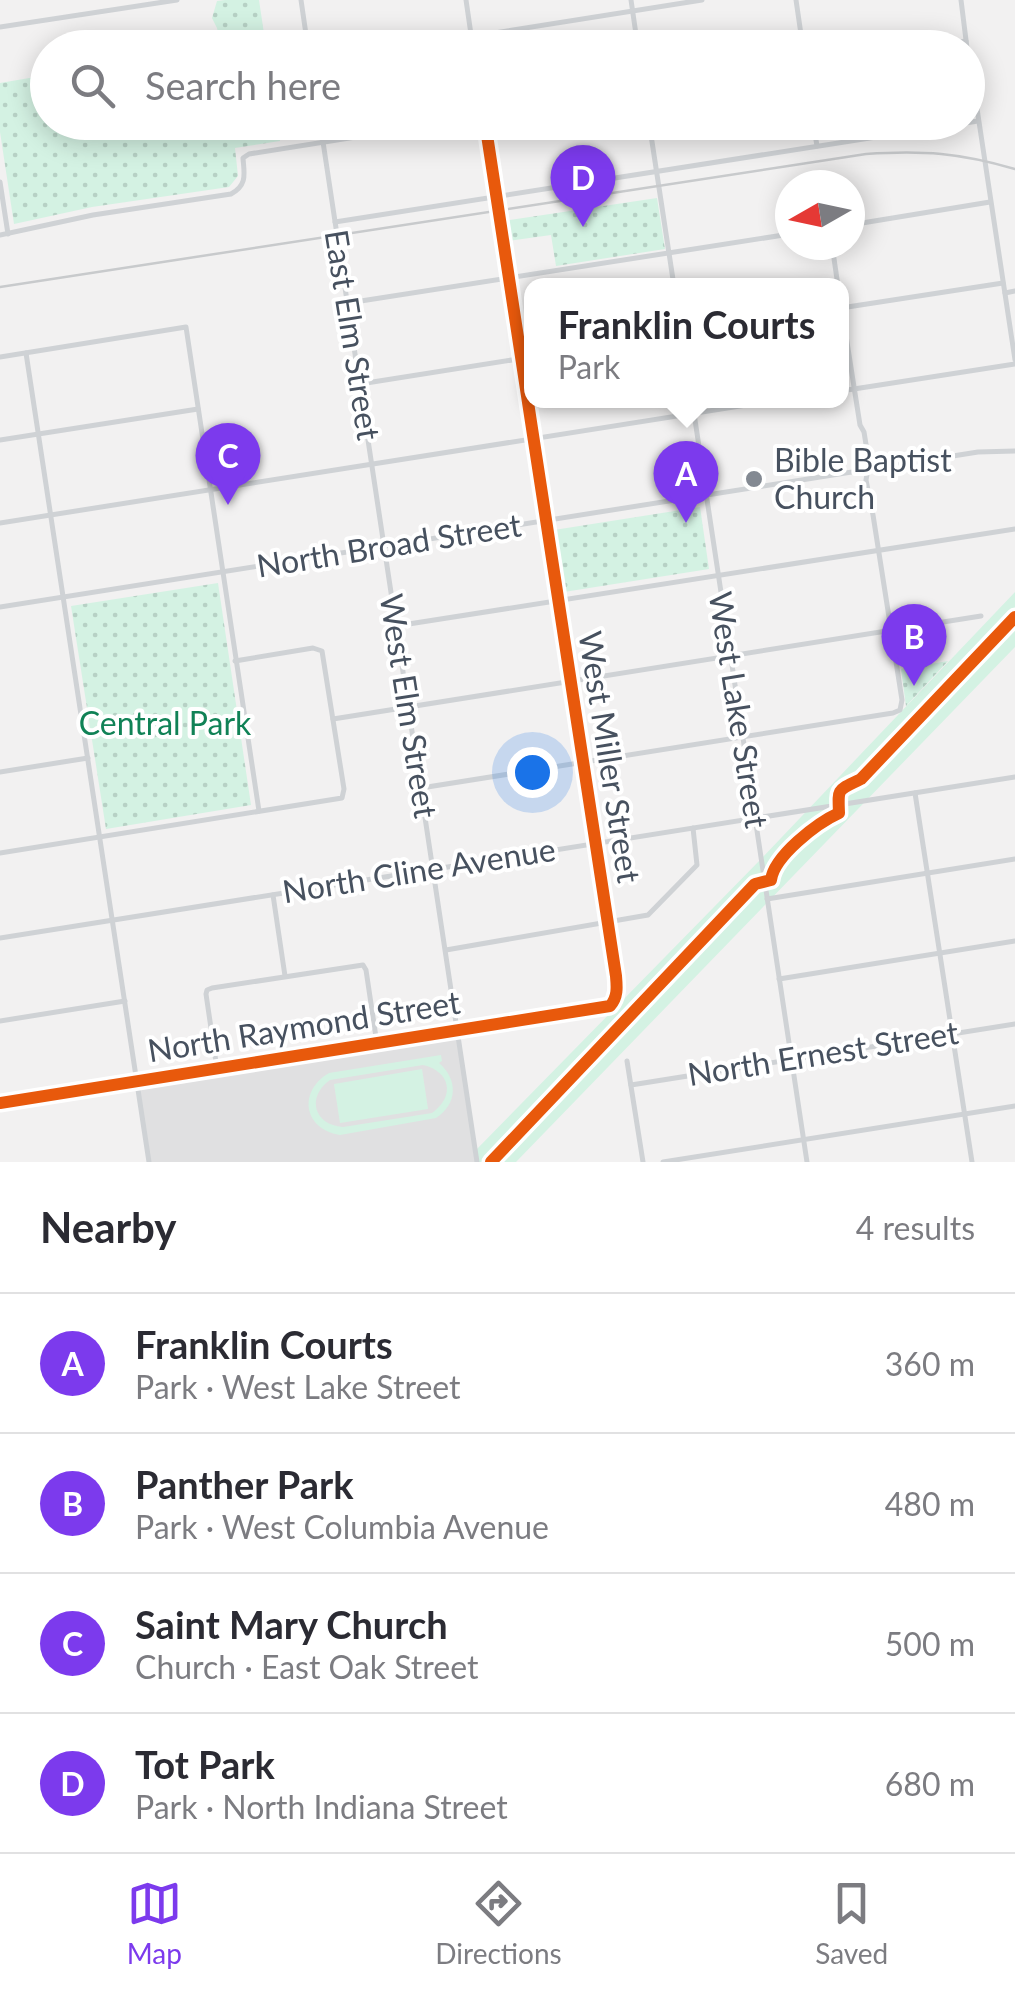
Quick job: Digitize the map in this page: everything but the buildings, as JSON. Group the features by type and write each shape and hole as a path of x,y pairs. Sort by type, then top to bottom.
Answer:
{"street":[{"path":"0,28 137,3 177,0"},
{"path":"301,0 305,30"},
{"path":"466,0 470,30"},
{"path":"630,0 635,30"},
{"path":"510,30 702,0"},
{"path":"796,0 800,30"},
{"path":"960,0 965,30"},
{"path":"0,182 4,234 92,215 232,194 244,182 243,160 247,154 336,140"},
{"name":"West Miller Street","path":"488,140 524,386"},
{"path":"652,140 673,278"},
{"path":"816,140 817,146"},
{"path":"335,222 856,140"},
{"path":"849,390 1015,362 981,140"},
{"name":"East Elm Street","path":"323,142 384,547"},
{"path":"865,223 990,202"},
{"path":"347,303 775,236"},
{"path":"849,306 1003,283"},
{"path":"1005,292 1015,291"},
{"path":"0,357 186,327 259,811"},
{"path":"26,353 149,1162"},
{"path":"421,788 900,710 902,700 866,480 868,463 849,357"},
{"path":"360,384 524,358"},
{"name":"West Miller Street","path":"527,408 616,983 614,1002"},
{"name":"West Lake Street","path":"693,408 807,1162"},
{"path":"0,523 730,408"},
{"path":"0,440 198,409"},
{"name":"North Broad Street","path":"0,607 978,452 1015,451"},
{"path":"396,626 1015,529"},
{"name":"West Elm Street","path":"384,547 477,1162"},
{"path":"333,719 980,616"},
{"path":"0,853 336,800 344,795 320,648 235,661"},
{"path":"0,772 88,758"},
{"name":"North Cline Avenue","path":"0,938 1015,777"},
{"path":"916,793 972,1162"},
{"path":"446,950 651,914 694,871 698,858 694,828"},
{"path":"768,899 1015,859"},
{"path":"272,895 285,976"},
{"path":"779,979 1015,942"},
{"path":"217,1069 207,990 285,976 363,965 377,1044"},
{"path":"0,1021 125,1001"},
{"name":"North Raymond Street","path":"0,1102 377,1044 610,1006 614,1002"},
{"name":"North Ernest Street","path":"631,1085 1015,1024"},
{"path":"627,1062 643,1162"},
{"path":"663,1162 1015,1106"}],"shaded area":[{"path":"458,1030 478,1162 149,1162 137,1082"}],"green space":[{"path":"259,0 263,30 217,30 212,18 217,1"},
{"path":"30,78 30,140 280,141 235,148 238,176 229,187 92,207 14,224 0,132 0,83"},
{"path":"657,198 665,249 556,266 551,235 508,241 503,221"},
{"path":"700,507 709,569 564,592 554,530"},
{"name":"Central Park","path":"218,583 251,805 106,829 71,606"},
{"path":"1015,592 1015,647 516,1162 478,1162 475,1151"},
{"path":"948,661 906,706 901,669"},
{"path":"441,1055 439,1063 450,1076 452,1099 436,1118 340,1135 318,1125 309,1108 312,1089 329,1073","holes":["423,1065 432,1068 447,1085 445,1099 432,1113 343,1127 325,1121 317,1109 318,1094 330,1080"]},
{"path":"422,1069 428,1109 340,1123 334,1084"}],"railway":[{"path":"0,287 866,154 941,154 1015,169"}],"cycle path":[{"path":"488,140 524,376"},
{"path":"0,1103 610,1006 617,988 616,976 529,408"},
{"path":"491,1162 755,884 771,880 788,851 839,813 841,791 861,779 1015,617"}],"place":[{"name":"Tot Park","path":"583,227"},
{"name":"Bible Baptist Church","path":"754,479"},
{"name":"Saint Mary Church","path":"228,505"},
{"name":"Franklin Courts","path":"686,523"},
{"name":"Panther Park","path":"914,686"}]}
